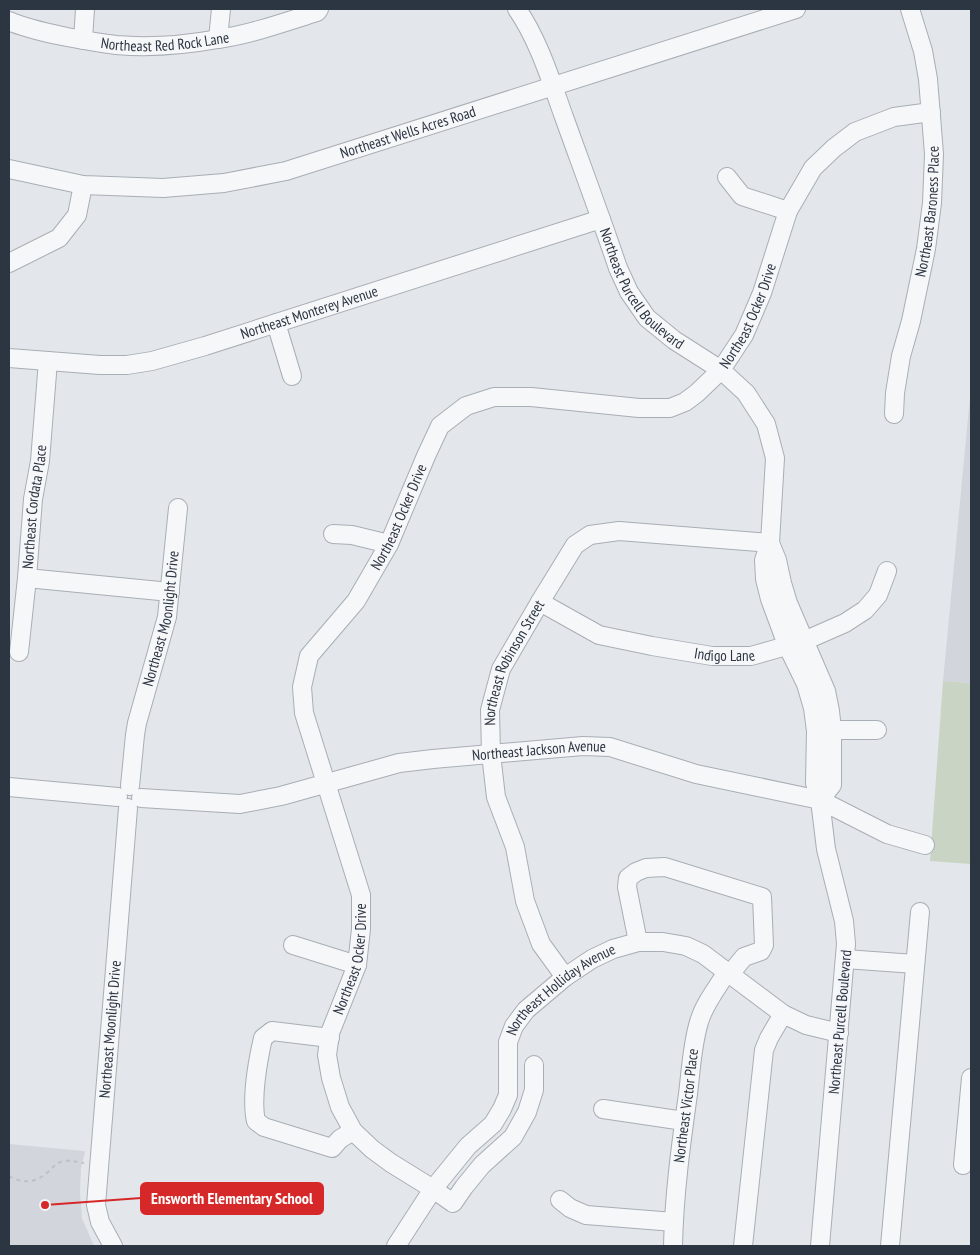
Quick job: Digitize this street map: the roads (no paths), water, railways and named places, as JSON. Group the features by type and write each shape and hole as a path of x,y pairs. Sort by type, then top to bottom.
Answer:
{"street":[{"path":"83,40 85,9"},
{"path":"218,39 221,9"},
{"name":"Northeast Red Rock Lane","path":"11,27 116,45 153,46 188,43 246,34 317,12 319,9"},
{"name":"Northeast Purcell Boulevard","path":"517,9 535,43 552,85 618,268 629,292 647,318 674,340 721,370 746,393 766,424 775,458 770,543 764,560 765,579 787,646 806,684 813,708 816,731 815,783 820,800 826,849 844,921 846,944 820,1246"},
{"name":"Northeast Wells Acres Road","path":"9,169 83,185 163,188 224,183 286,171 794,9"},
{"name":"Northeast Baroness Place","path":"894,414 901,356 911,321 926,249 932,203 934,154 928,79 923,51 910,9"},
{"name":"Northeast Ocker Drive","path":"530,1102 527,1112 513,1137 482,1165 453,1203 372,1149 353,1131 340,1107 331,1078 328,1055 330,1033 357,965 361,929 360,895 304,713 302,687 309,656 356,601 389,544 440,426 466,406 494,397 531,397 639,408 670,408 685,402 721,370 744,335 762,293 788,210 813,168 834,148 855,132 894,117 931,112"},
{"path":"727,177 742,196 788,210"},
{"path":"9,263 59,238 77,215 83,185"},
{"name":"Northeast Monterey Avenue","path":"9,358 100,365 127,365 152,361 601,219"},
{"path":"276,323 292,376"},
{"name":"Northeast Cordata Place","path":"19,652 33,499 40,461 48,361"},
{"name":"Northeast Moonlight Drive","path":"113,1246 100,1222 96,1205 135,735 167,617 178,508"},
{"name":"Northeast Robinson Street","path":"565,977 541,944 525,901 515,847 496,796 491,754 490,710 500,669 575,545 590,535 619,531 770,543"},
{"path":"333,534 352,535 389,544"},
{"name":"Northeast Purcell Boulevard","path":"770,543 777,560 788,603 826,692 830,711 832,785 820,800"},
{"name":"Indigo Lane","path":"540,602 600,635 712,656 751,656 804,641 845,623 865,610 878,595 887,571"},
{"path":"26,578 170,592"},
{"path":"832,730 878,730"},
{"name":"Northeast Jackson Avenue","path":"9,788 240,804 281,796 399,763 583,746 610,748 696,774 820,800 887,834 925,845"},
{"name":"Northeast Victor Place","path":"638,942 627,887 628,878 646,868 665,867 762,897 764,945 761,951 744,957 728,973 704,1008 698,1022 684,1121 673,1246"},
{"path":"890,1246 920,912"},
{"name":"Northeast Holliday Avenue","path":"396,1246 434,1189 468,1146 493,1124 502,1109 508,1095 508,1042 514,1026 526,1010 565,977 592,959 613,949 638,942 663,942 686,946 703,954 783,1014 806,1025 839,1033"},
{"path":"293,945 357,965"},
{"path":"845,959 915,964"},
{"path":"743,1246 764,1050 783,1014"},
{"path":"330,1038 272,1031 263,1038 253,1110 256,1121 264,1127 332,1148 340,1139 353,1131"},
{"path":"508,1095 530,1102 534,1090 534,1065"},
{"path":"963,1166 971,1078"},
{"path":"603,1109 684,1121"},
{"path":"560,1200 570,1208 586,1214 674,1222"}],"place":[{"name":"Ensworth Elementary School","path":"45,1205"}]}
